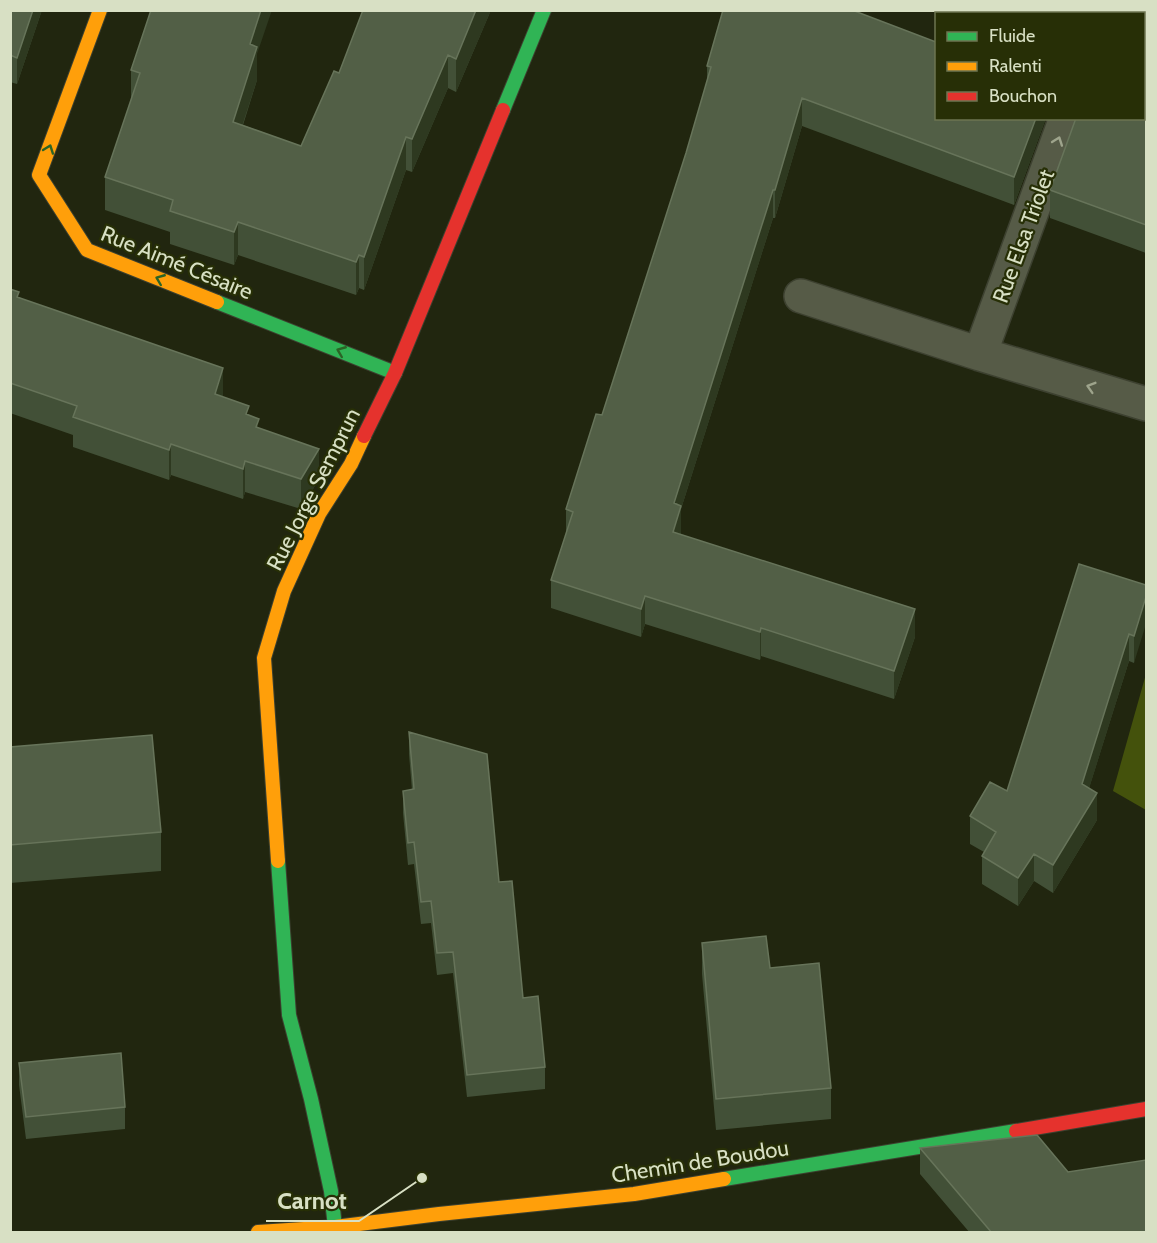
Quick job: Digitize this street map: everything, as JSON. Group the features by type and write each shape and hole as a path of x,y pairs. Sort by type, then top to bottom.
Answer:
{"street":[{"name":"Rue Aimé Césaire","path":"100,10 39,176 87,250 395,373"},
{"name":"Rue Jorge Semprun","path":"335,1227 331,1191 311,1099 289,1015 264,658 284,591 315,524 351,464 395,373 544,10"},
{"name":"Rue Elsa Triolet","path":"981,354 1065,120"},
{"path":"801,296 1146,404"},
{"name":"Chemin de Boudou","path":"258,1233 439,1223 634,1194 1146,1109"}],"green space":[{"path":"1146,674 1146,810 1113,791"}],"building":[{"path":"10,10 33,10 17,58 10,55"},
{"path":"151,10 261,10 250,44 257,47 233,122 301,146 334,71 339,73 363,10 476,10 456,59 448,55 412,139 406,137 364,257 359,255 356,262 238,222 234,232 170,211 173,200 105,177 140,73 131,70"},
{"path":"723,10 852,10 935,42 935,120 1035,120 1014,177 802,98 775,190 773,190 674,503 681,506 673,532 915,609 894,671 761,628 760,632 645,596 641,609 551,580 573,512 566,509 596,414 602,415 686,153 711,67 707,66"},
{"path":"1146,119 1146,225 1050,190 1075,120"},
{"path":"10,289 19,292 17,297 223,368 215,394 249,406 246,414 259,419 256,427 319,449 301,479 245,461 243,469 171,444 169,450 73,417 77,406 10,383"},
{"path":"1079,564 1146,585 1146,597 1134,636 1129,634 1082,784 1097,793 1053,865 1034,854 1018,878 982,856 996,832 970,816 990,782 1007,791"},
{"path":"409,732 487,754 499,882 512,881 523,998 538,996 545,1067 467,1075 453,952 437,953 431,901 421,902 414,842 408,843 403,791 414,789"},
{"path":"152,735 161,832 10,845 10,747"},
{"path":"766,936 770,968 819,963 831,1088 716,1099 702,943"},
{"path":"121,1053 125,1107 26,1117 19,1063"},
{"path":"1037,1135 1068,1172 1146,1160 1146,1233 992,1233 920,1148"}],"traffic: fast":[{"path":"503,110 544,10"},
{"path":"217,302 395,373"},
{"path":"278,861 289,1015 311,1099 331,1191 335,1227"},
{"path":"724,1179 1016,1131"}],"traffic: slow":[{"path":"100,10 39,175 87,250 217,302"},
{"path":"278,861 264,658 284,591 319,514 351,464 364,436"},
{"path":"258,1232 335,1227 634,1194 724,1179"}],"traffic: jam":[{"path":"364,436 395,373 503,110"},
{"path":"1016,1131 1146,1109"}],"place":[{"name":"Carnot","path":"422,1178"}]}
